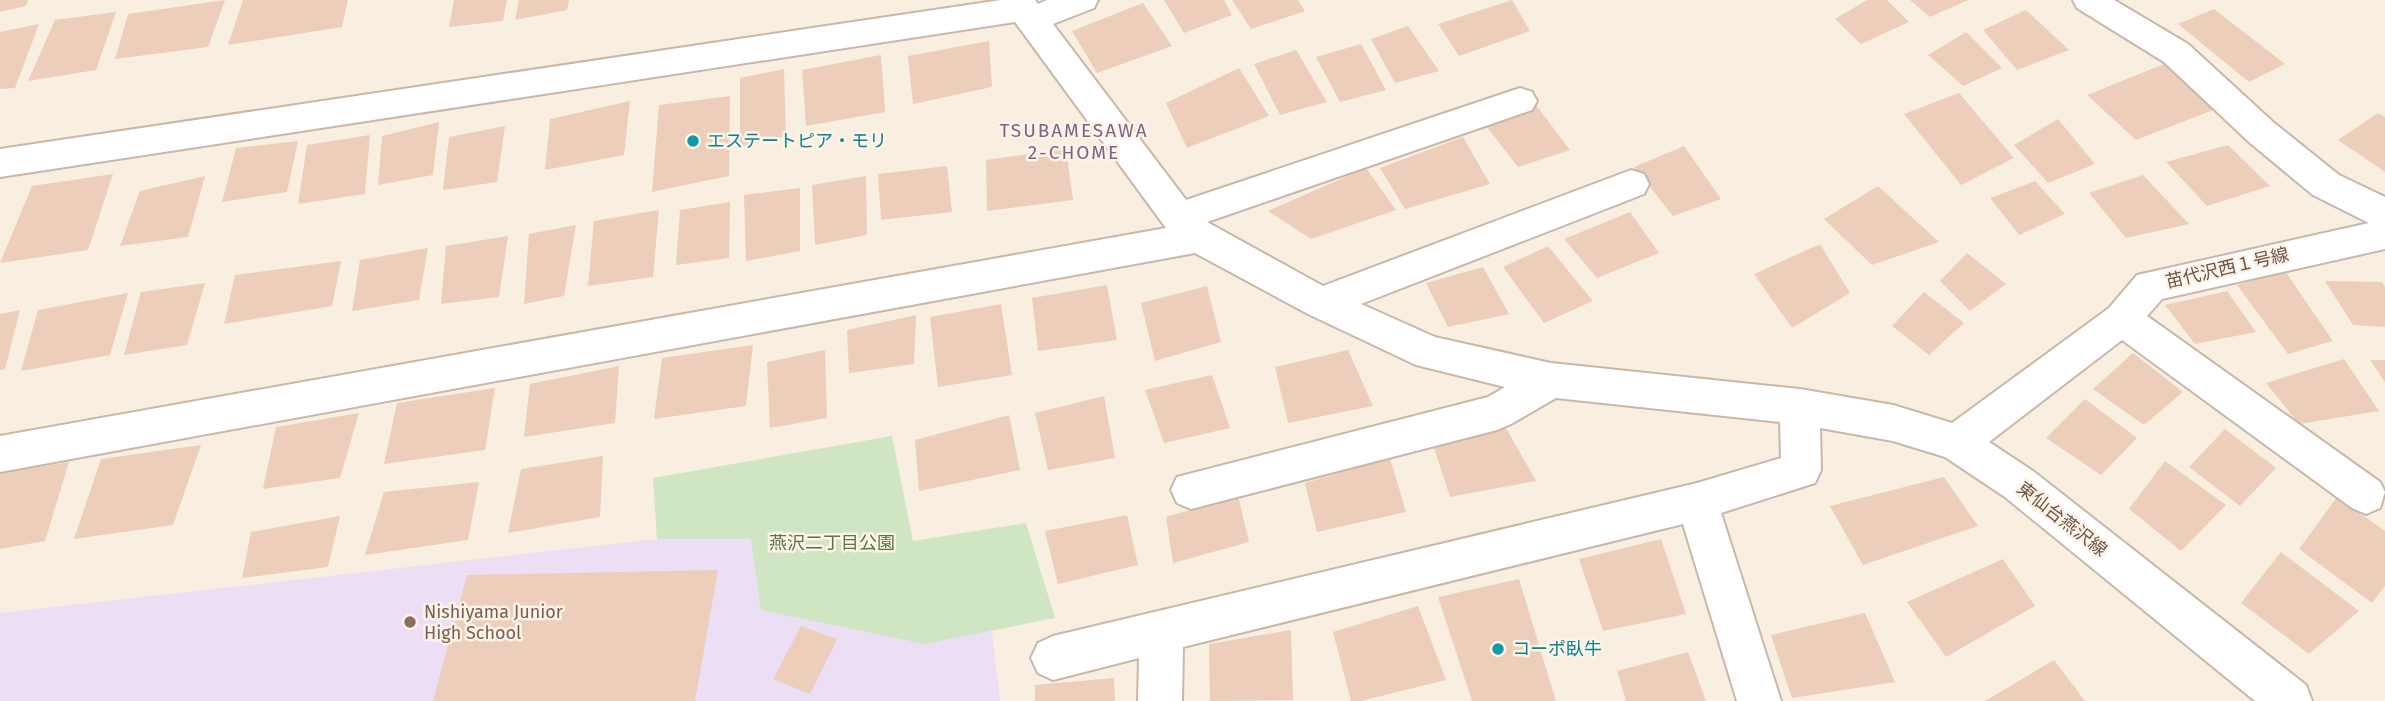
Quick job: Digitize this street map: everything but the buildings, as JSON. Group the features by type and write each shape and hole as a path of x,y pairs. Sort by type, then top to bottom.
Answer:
{"street":[{"path":"0,163 1082,0"},
{"path":"2089,0 2176,52 2261,132 2326,185 2385,214"},
{"path":"1024,10 1189,227"},
{"path":"0,454 1189,227 1520,101"},
{"path":"1321,303 1631,184"},
{"name":"東仙台燕沢線","path":"1189,227 1321,303 1430,353 1551,380 1800,407 1893,423 1957,443 2019,484 2290,701"},
{"name":"苗代沢西１号線","path":"1957,443 2122,319 2150,286 2385,234"},
{"path":"2122,319 2366,495"},
{"path":"1191,490 1497,412 1551,380"},
{"path":"1053,658 1697,502 1801,470 1800,407"},
{"path":"1697,502 1759,701"},
{"path":"1160,701 1162,632"}],"shaded area":[{"name":"Nishiyama Junior High School","path":"657,539 751,539 925,644 992,631 1000,701 0,701 0,613"}],"green space":[{"name":"燕沢二丁目公園","path":"892,436 913,541 1026,523 1055,618 925,644 761,610 751,539 657,539 653,478"}],"place":[{"name":"エステートピア・モリ","path":"693,141"},
{"name":"Nishiyama Junior High School","path":"410,622"},
{"name":"コーポ臥牛","path":"1498,649"}],"district":[{"name":"TSUBAMESAWA 2-CHOME","path":"1074,141"}]}
